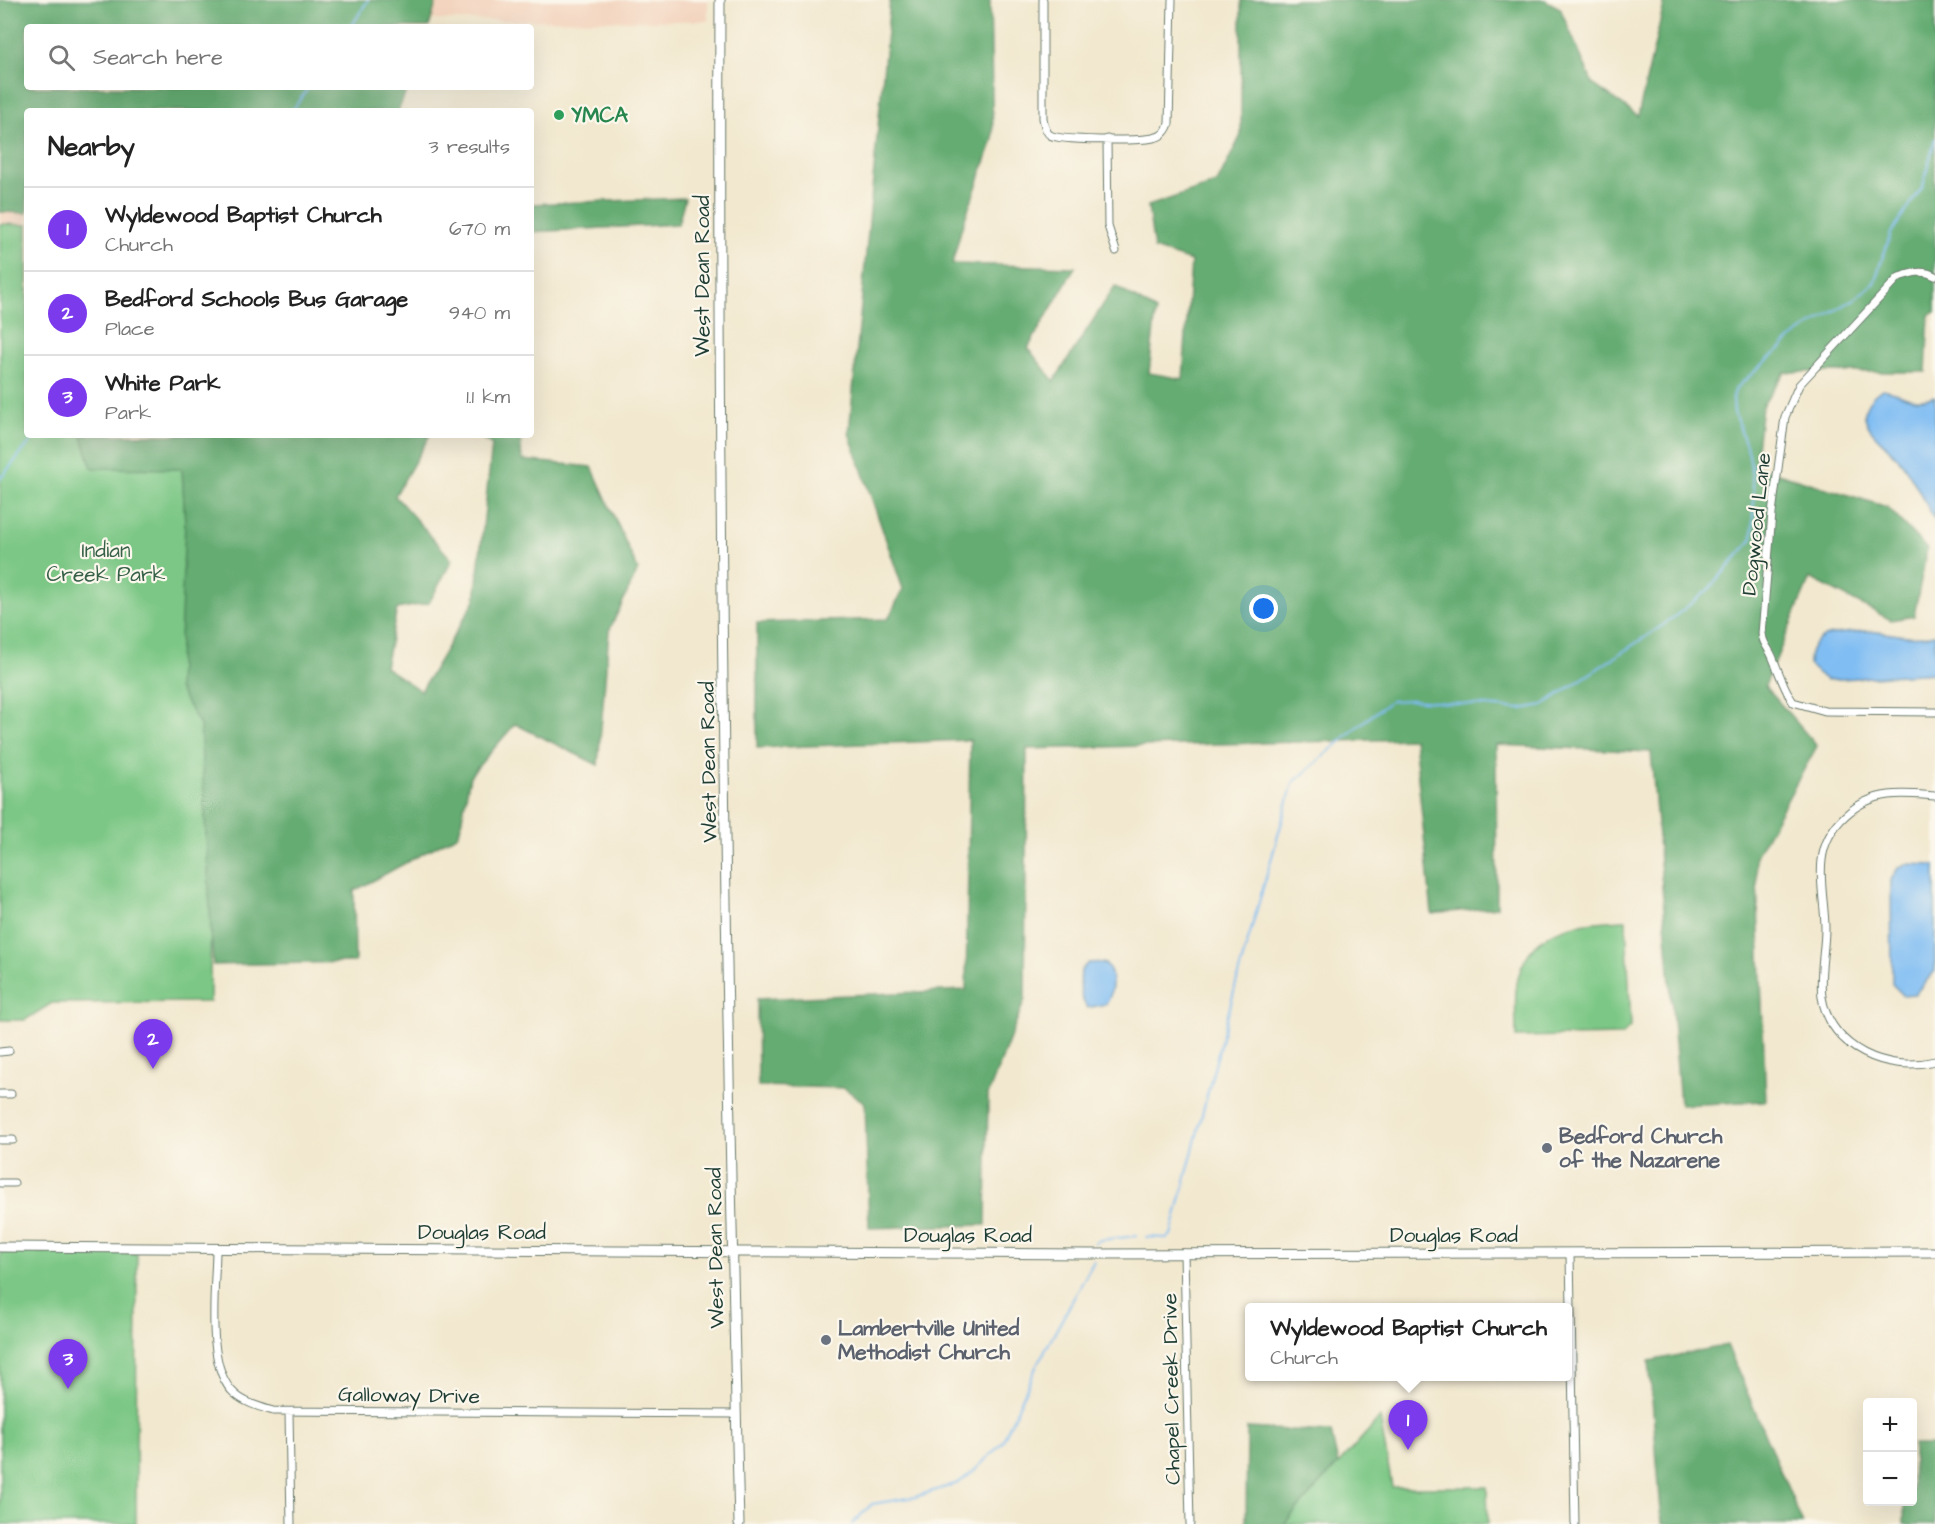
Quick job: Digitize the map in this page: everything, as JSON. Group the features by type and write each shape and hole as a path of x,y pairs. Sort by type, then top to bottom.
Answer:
{"street":[{"name":"West Dean Road","path":"720,0 719,218 732,1251 739,1524"},
{"path":"1043,0 1043,118 1046,130 1050,135 1062,138 1107,139 1155,138 1165,133 1171,111 1172,0"},
{"path":"1107,139 1108,226 1116,251"},
{"name":"Dogwood Lane","path":"1935,276 1929,272 1916,272 1899,277 1799,385 1785,417 1772,513 1762,634 1763,644 1771,654 1782,686 1792,702 1825,711 1935,712"},
{"path":"1935,796 1902,794 1877,797 1852,809 1832,831 1822,860 1825,928 1821,979 1822,996 1828,1016 1836,1030 1856,1049 1892,1063 1911,1065 1935,1061"},
{"path":"0,1052 9,1052"},
{"path":"0,1094 11,1094"},
{"path":"0,1140 13,1140"},
{"path":"0,1183 14,1183"},
{"name":"Douglas Road","path":"0,1247 1570,1254 1935,1252"},
{"name":"Galloway Drive","path":"216,1249 215,1350 221,1376 228,1387 241,1398 273,1411 736,1414"},
{"name":"Chapel Creek Drive","path":"1184,1253 1190,1524"},
{"path":"1570,1254 1571,1303"},
{"path":"1572,1362 1575,1524"},
{"path":"289,1412 291,1524"}],"shaded area":[{"path":"0,0 708,0 708,21 418,20 416,24 24,24 24,90 27,90 27,108 24,108 24,225 0,224"}],"green space":[{"path":"0,0 437,0 430,24 24,24 24,90 407,90 399,108 24,108 24,213 0,212"},
{"path":"890,0 990,0 993,140 961,230 952,264 1075,267 1028,348 1054,381 1115,286 1156,311 1149,373 1183,379 1191,261 1154,249 1148,206 1217,183 1241,135 1241,0 1545,0 1560,8 1593,84 1638,116 1665,0 1935,0 1935,312 1929,315 1926,372 1785,372 1762,406 1755,466 1887,507 1927,549 1914,616 1891,620 1810,578 1765,686 1817,746 1756,856 1766,1101 1680,1105 1651,752 1496,745 1497,907 1432,914 1414,739 1027,749 1025,999 988,1095 986,1225 869,1228 865,1103 844,1088 758,1086 757,999 966,990 970,740 757,748 757,623 888,619 903,589 849,433"},
{"path":"685,198 678,224 534,232 534,204"},
{"name":"Indian Creek Park","path":"0,224 24,225 24,438 214,438 210,1002 52,1003 25,1020 0,1020"},
{"path":"82,438 428,438 395,496 452,560 429,603 397,609 385,667 421,691 475,600 492,445 482,438 520,438 522,460 592,467 638,570 609,631 598,765 515,724 470,776 459,834 354,891 355,962 213,965 200,725 178,688 185,524 182,469 92,468"},
{"path":"1626,920 1631,1026 1622,1035 1516,1037 1516,990 1521,969 1530,952 1541,940 1571,926"},
{"path":"0,1252 137,1253 136,1524 0,1524"},
{"path":"1727,1345 1803,1524 1662,1524 1649,1361"},
{"path":"1380,1418 1392,1487 1487,1487 1488,1524 1284,1524"},
{"path":"1247,1428 1331,1432 1338,1464 1284,1524 1246,1524"},
{"path":"1917,1445 1935,1445 1935,1524 1904,1524 1904,1506 1917,1506"}],"water":[{"path":"1882,389 1913,399 1935,396 1935,520 1902,463 1877,437 1865,419 1865,410 1870,400"},
{"path":"1863,631 1908,636 1935,634 1935,673 1826,680 1809,665 1813,645 1819,640 1834,634"},
{"path":"1906,864 1935,865 1935,971 1914,995 1904,996 1892,984 1891,880 1898,868"},
{"path":"1088,963 1103,963 1107,966 1112,982 1106,1004 1087,1008 1081,994 1080,980 1081,970"}],"waterway":[{"path":"353,24 368,0"},
{"path":"294,108 307,90"},
{"path":"1146,1237 1167,1238 1171,1235 1239,972 1293,783 1358,726 1391,701 1411,700 1521,709 1543,705 1669,621 1708,590 1752,540 1754,493 1749,454 1734,412 1733,397 1736,388 1797,334 1856,298 1874,283 1891,233 1923,186 1935,139"},
{"path":"0,479 34,438"},
{"path":"1095,1243 1100,1240 1136,1236"},
{"path":"852,1524 872,1504 915,1497 958,1483 973,1472 1002,1443 1037,1365 1094,1261"}],"place":[{"name":"YMCA","path":"559,115"},
{"name":"Bedford Schools Bus Garage","path":"153,1069"},
{"name":"Bedford Church of the Nazarene","path":"1547,1148"},
{"name":"Lambertville United Methodist Church","path":"826,1340"},
{"name":"White Park","path":"68,1389"},
{"name":"Wyldewood Baptist Church","path":"1408,1450"}]}
